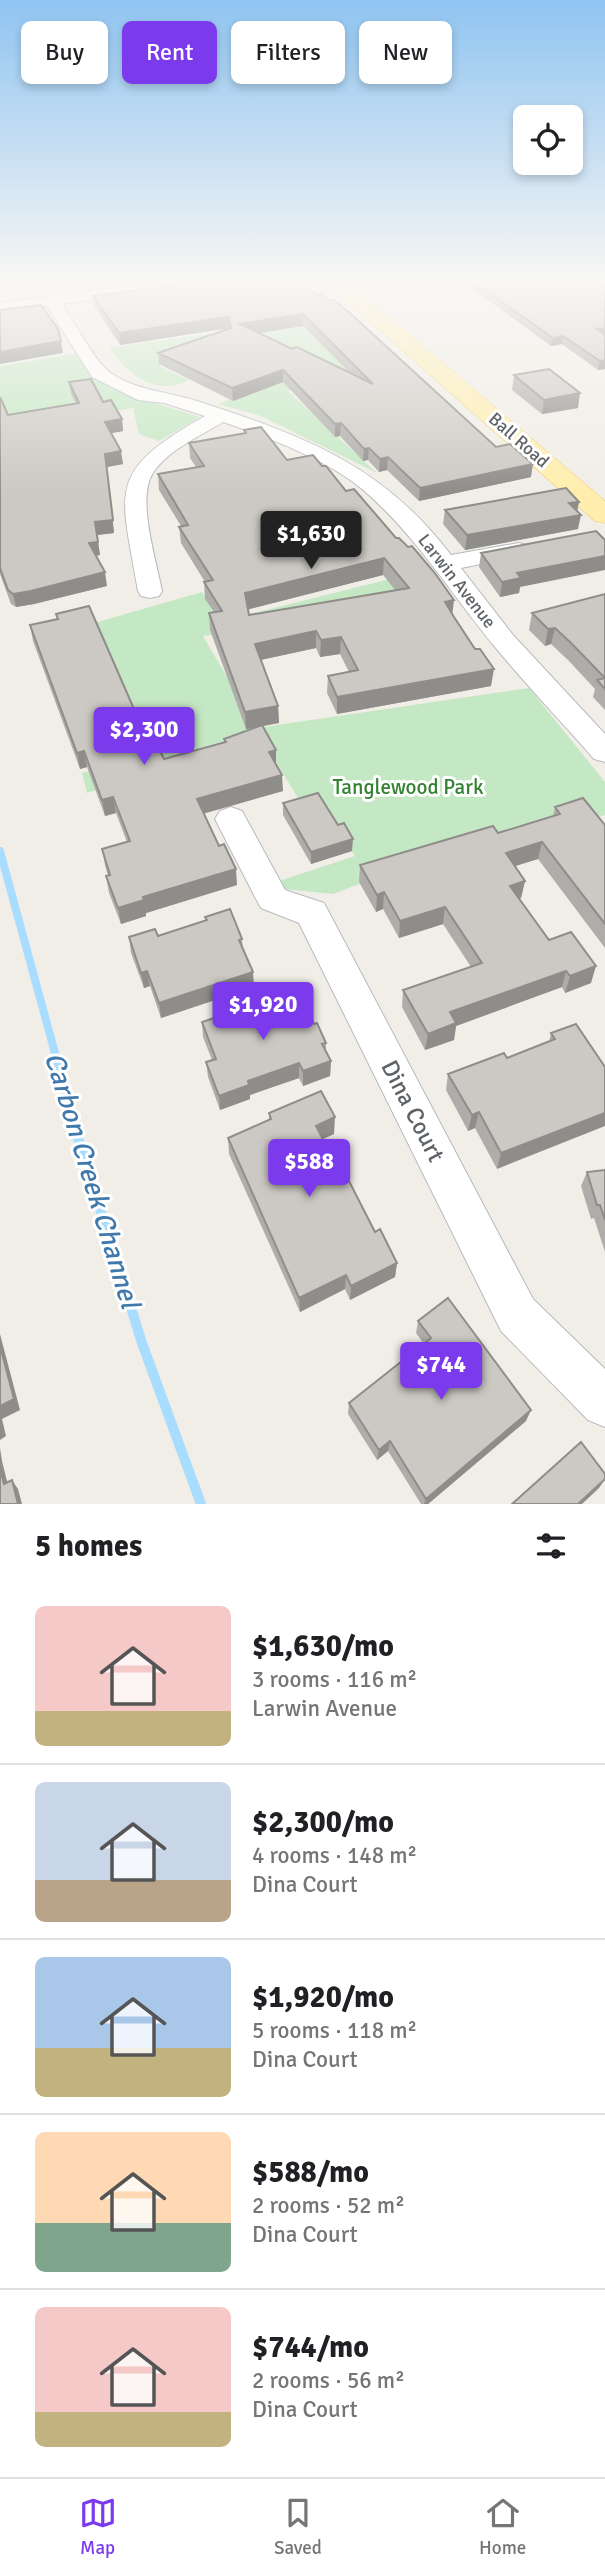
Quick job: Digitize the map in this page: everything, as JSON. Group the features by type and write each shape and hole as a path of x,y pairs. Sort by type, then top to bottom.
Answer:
{"main road":[{"name":"Ball Road","path":"418,353 605,515"},
{"name":"Ball Road","path":"442,353 605,488"}],"street":[{"name":"Larwin Avenue","path":"88,353 99,373 123,387 145,396 166,397 269,431 313,451 368,483 447,563 504,641 604,749"},
{"path":"150,591 138,518 136,485 143,471 166,449 220,415"},
{"path":"447,563 546,545"},
{"name":"Dina Court","path":"231,819 273,899 312,913 517,1315 605,1403"}],"green space":[{"path":"78,353 92,378 119,392 200,417 159,441 139,434 133,408 13,428 0,395 0,366"},
{"path":"114,353 192,353 159,366 189,380 176,384 154,385 126,367"},
{"path":"276,353 331,353 357,377 288,391 377,473 261,416 218,404 310,368"},
{"name":"Tanglewood Park","path":"430,569 451,599 203,636 257,728 529,688 605,782 605,815 362,883 333,894 283,889 279,881 355,856 318,804 304,808 264,742 87,793 82,773 158,755 94,623 202,592 222,621"}],"building":[{"path":"158,353 310,353 373,384 342,353 394,353 496,447 510,444 533,464 420,488 388,457 380,459 369,448 364,449 341,423 335,424 283,370 232,388"},
{"path":"588,353 605,353 605,360 600,361"},
{"path":"549,369 580,393 544,400 514,375"},
{"path":"91,379 103,402 111,400 122,419 105,422 121,451 105,454 113,520 95,522 98,542 89,543 105,572 13,594 8,590 0,568 0,397 8,415 79,403 69,382"},
{"path":"261,427 287,460 313,455 322,466 326,466 346,491 354,489 396,538 408,547 412,546 434,572 454,600 445,602 454,617 475,649 480,649 494,669 337,697 328,676 358,670 341,637 321,640 316,631 255,644 278,706 245,712 209,613 222,611 204,582 213,580 179,527 188,525 158,474 204,466 189,443 246,433 244,430","holes":["384,558 409,588 249,615 245,593"]},
{"path":"566,488 579,502 569,503 581,515 467,535 445,510"},
{"path":"596,531 605,540 605,556 517,573 521,578 502,582 481,553"},
{"path":"605,594 605,678 555,628 548,629 532,613"},
{"path":"89,606 141,725 147,723 164,759 226,742 224,739 262,725 276,750 269,752 282,775 197,799 219,846 224,844 236,869 143,897 144,900 118,908 106,876 110,875 102,849 130,841 113,797 102,800 84,751 77,753 30,625 58,619 56,614"},
{"path":"605,678 605,689 597,680"},
{"path":"318,793 338,825 344,823 353,839 311,852 283,803"},
{"path":"583,798 605,825 605,924 542,842 506,853 525,881 510,886 549,940 571,932 596,966 570,976 566,971 450,1012 456,1023 428,1034 403,990 482,963 445,907 400,921 384,892 377,895 360,865 493,826 498,833 560,814 555,807"},
{"path":"230,909 242,939 239,940 253,972 159,1003 147,971 141,973 129,937 155,929 158,936 207,920 205,917"},
{"path":"297,990 314,1024 317,1023 326,1043 322,1044 331,1061 303,1071 299,1063 248,1081 249,1085 219,1096 206,1062 216,1059 202,1022"},
{"path":"576,1024 605,1067 605,1113 501,1153 479,1112 472,1115 448,1074 504,1053 507,1058 555,1039 551,1033"},
{"path":"321,1091 335,1117 316,1126 342,1177 346,1175 375,1232 380,1229 397,1263 351,1286 346,1275 299,1298 228,1138 271,1119 269,1113"},
{"path":"605,1170 605,1220 600,1205 597,1205 587,1172"},
{"path":"448,1298 531,1410 426,1499 390,1441 379,1450 349,1403 431,1338 418,1321"},
{"path":"0,1346 14,1399 0,1406"},
{"path":"581,1442 605,1474 605,1479 578,1504 512,1504"},
{"path":"0,1469 4,1484 12,1480 18,1504 0,1504"}],"waterway":[{"name":"Carbon Creek Channel","path":"0,851 77,1134"},
{"name":"Carbon Creek Channel","path":"76,1132 142,1343 201,1504"}]}
